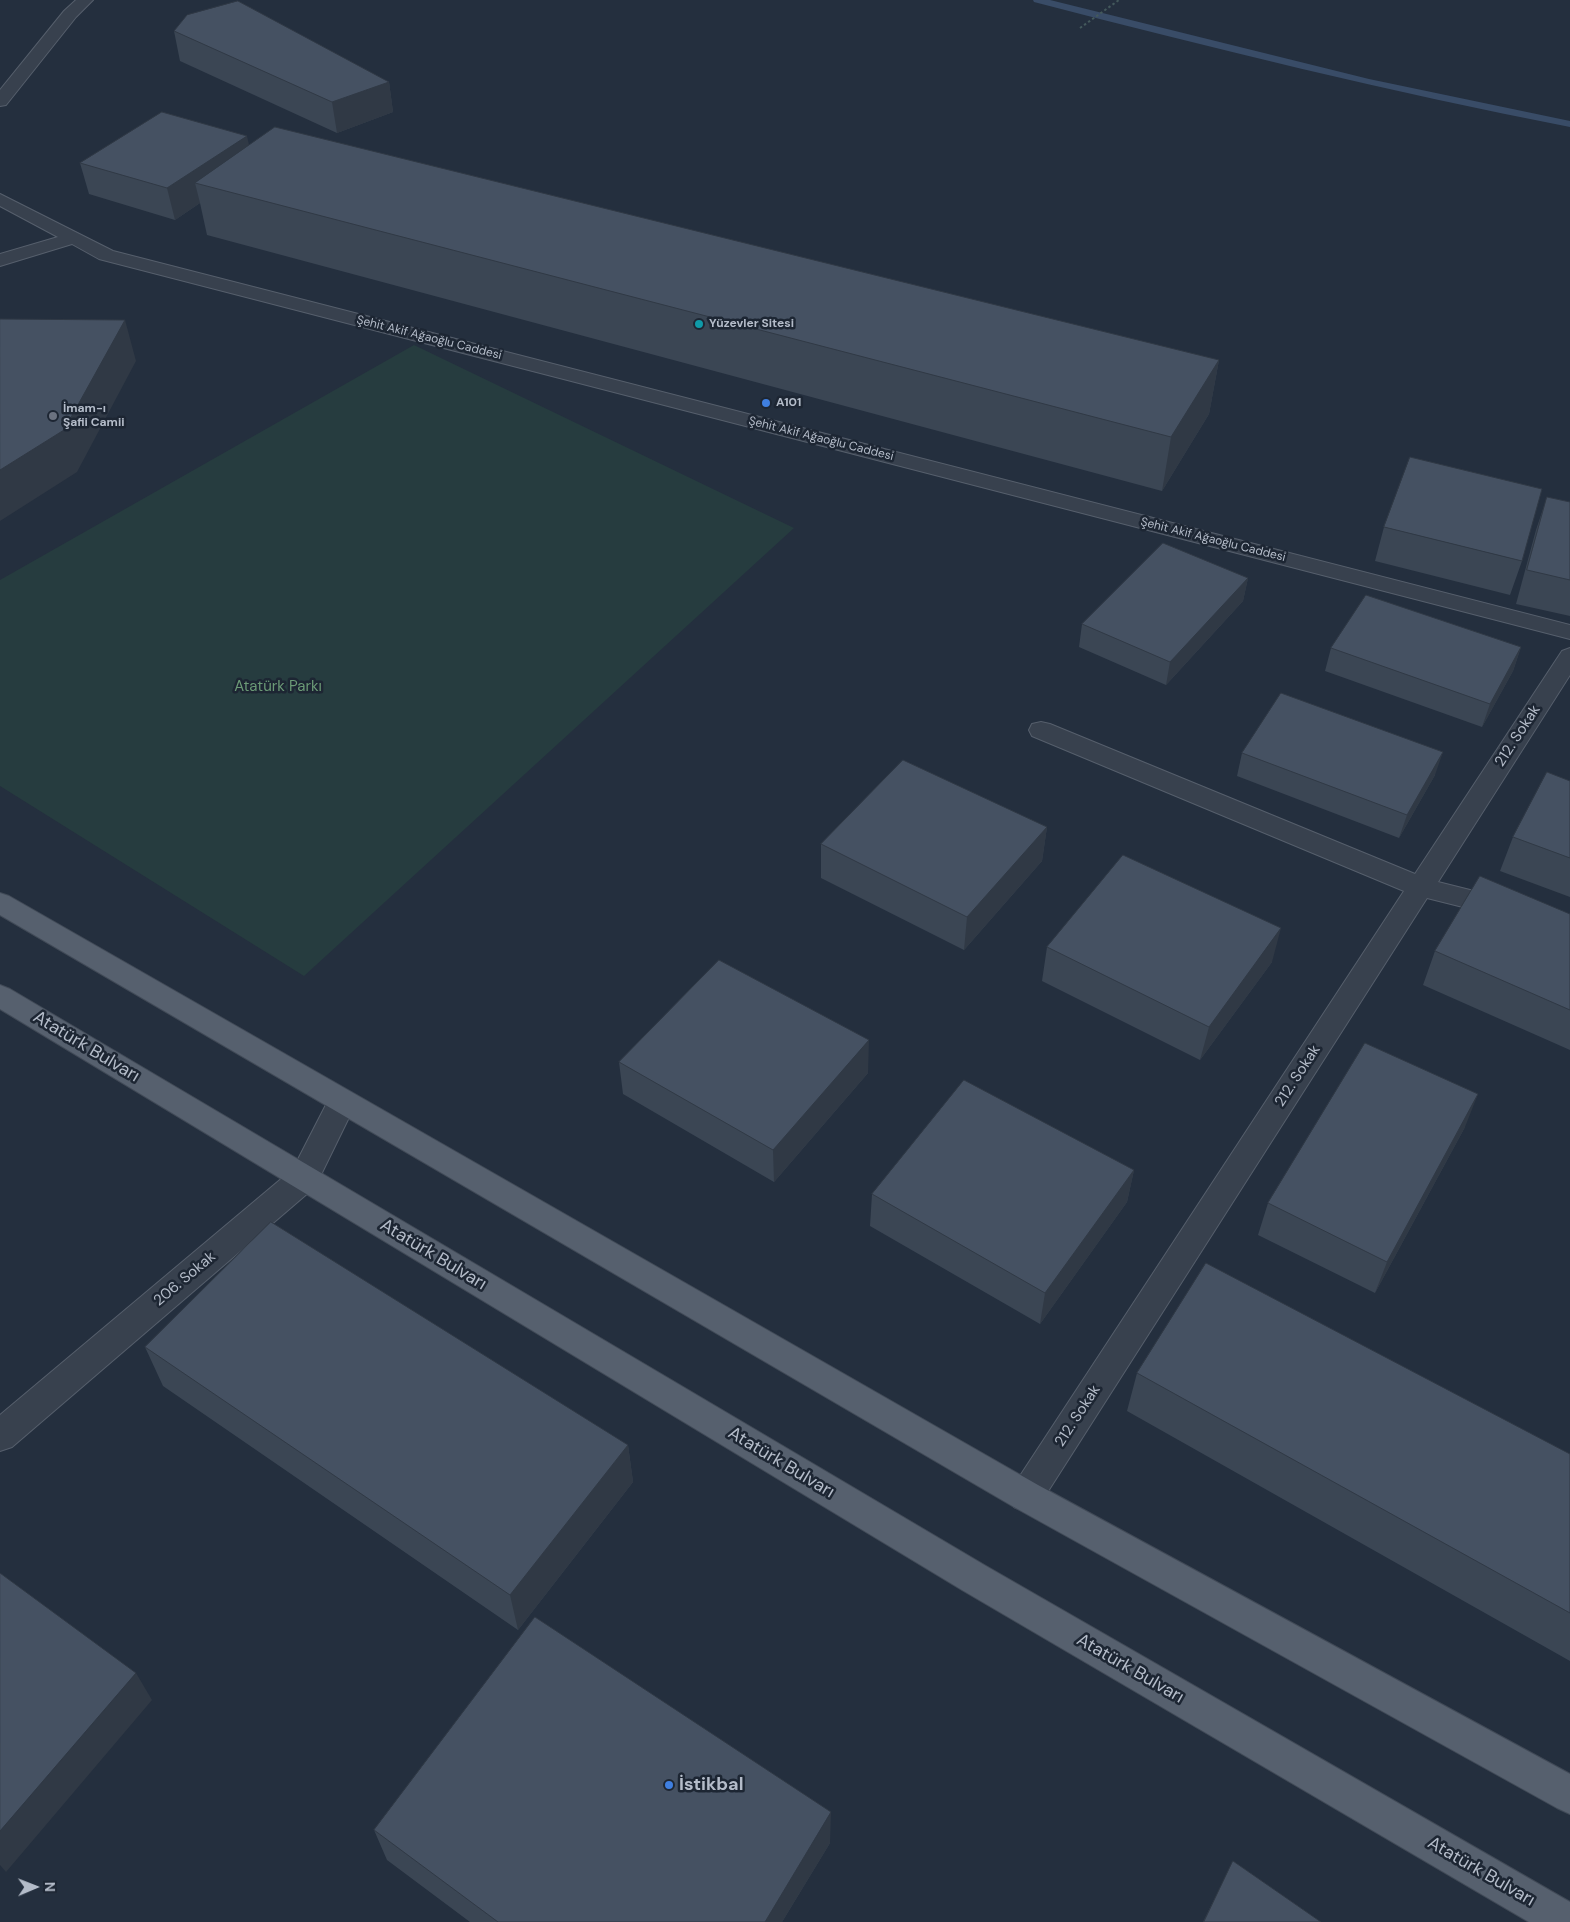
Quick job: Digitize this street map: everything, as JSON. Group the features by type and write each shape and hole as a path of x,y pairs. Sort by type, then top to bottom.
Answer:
{"main road":[{"path":"0,904 1026,1496 1570,1795"},
{"name":"Atatürk Bulvarı","path":"0,996 974,1578 1567,1922"}],"street":[{"path":"0,101 70,14 85,0"},
{"name":"Şehit Akif Ağaoğlu Caddesi","path":"0,199 106,255 1570,632"},
{"path":"0,260 74,238"},
{"name":"212. Sokak","path":"1026,1496 1570,656"},
{"path":"1041,730 1421,887 1469,898 1570,938"},
{"name":"206. Sokak","path":"0,1436 304,1178 342,1101"}],"path":[{"path":"1080,28 1119,0"}],"green space":[{"name":"Atatürk Parkı","path":"414,345 794,528 304,976 0,786 0,580"}],"building":[{"path":"238,1 389,82 332,102 174,31 187,15"},
{"path":"162,112 247,136 167,188 80,163"},
{"path":"275,127 1219,360 1171,437 195,183"},
{"path":"0,319 125,320 64,430 0,470"},
{"path":"1410,457 1542,489 1522,561 1384,527"},
{"path":"1547,497 1570,502 1570,580 1527,570"},
{"path":"1163,543 1248,578 1170,662 1082,624"},
{"path":"1366,595 1521,647 1490,704 1331,648"},
{"path":"1281,693 1443,752 1407,815 1242,753"},
{"path":"903,760 1047,827 967,917 821,844"},
{"path":"1547,772 1570,781 1570,858 1513,837"},
{"path":"1123,855 1281,928 1209,1027 1047,947"},
{"path":"1480,876 1570,914 1570,1010 1435,951"},
{"path":"719,960 869,1040 773,1150 619,1062"},
{"path":"1365,1043 1478,1094 1387,1262 1268,1203"},
{"path":"964,1080 1134,1170 1045,1293 872,1194"},
{"path":"271,1222 628,1445 510,1595 145,1347"},
{"path":"1206,1263 1570,1454 1570,1613 1137,1373"},
{"path":"0,1573 136,1673 0,1831"},
{"path":"535,1617 831,1812 765,1922 498,1922 374,1830"},
{"path":"1233,1861 1321,1922 1204,1922"}],"waterway":[{"path":"1038,0 1369,82 1570,124"}],"place":[{"name":"Yüzevler Sitesi","path":"699,324"},
{"name":"A101","path":"766,403"},
{"name":"İmam-ı Şafii Camii","path":"53,416"},
{"name":"İstikbal","path":"669,1785"}]}
